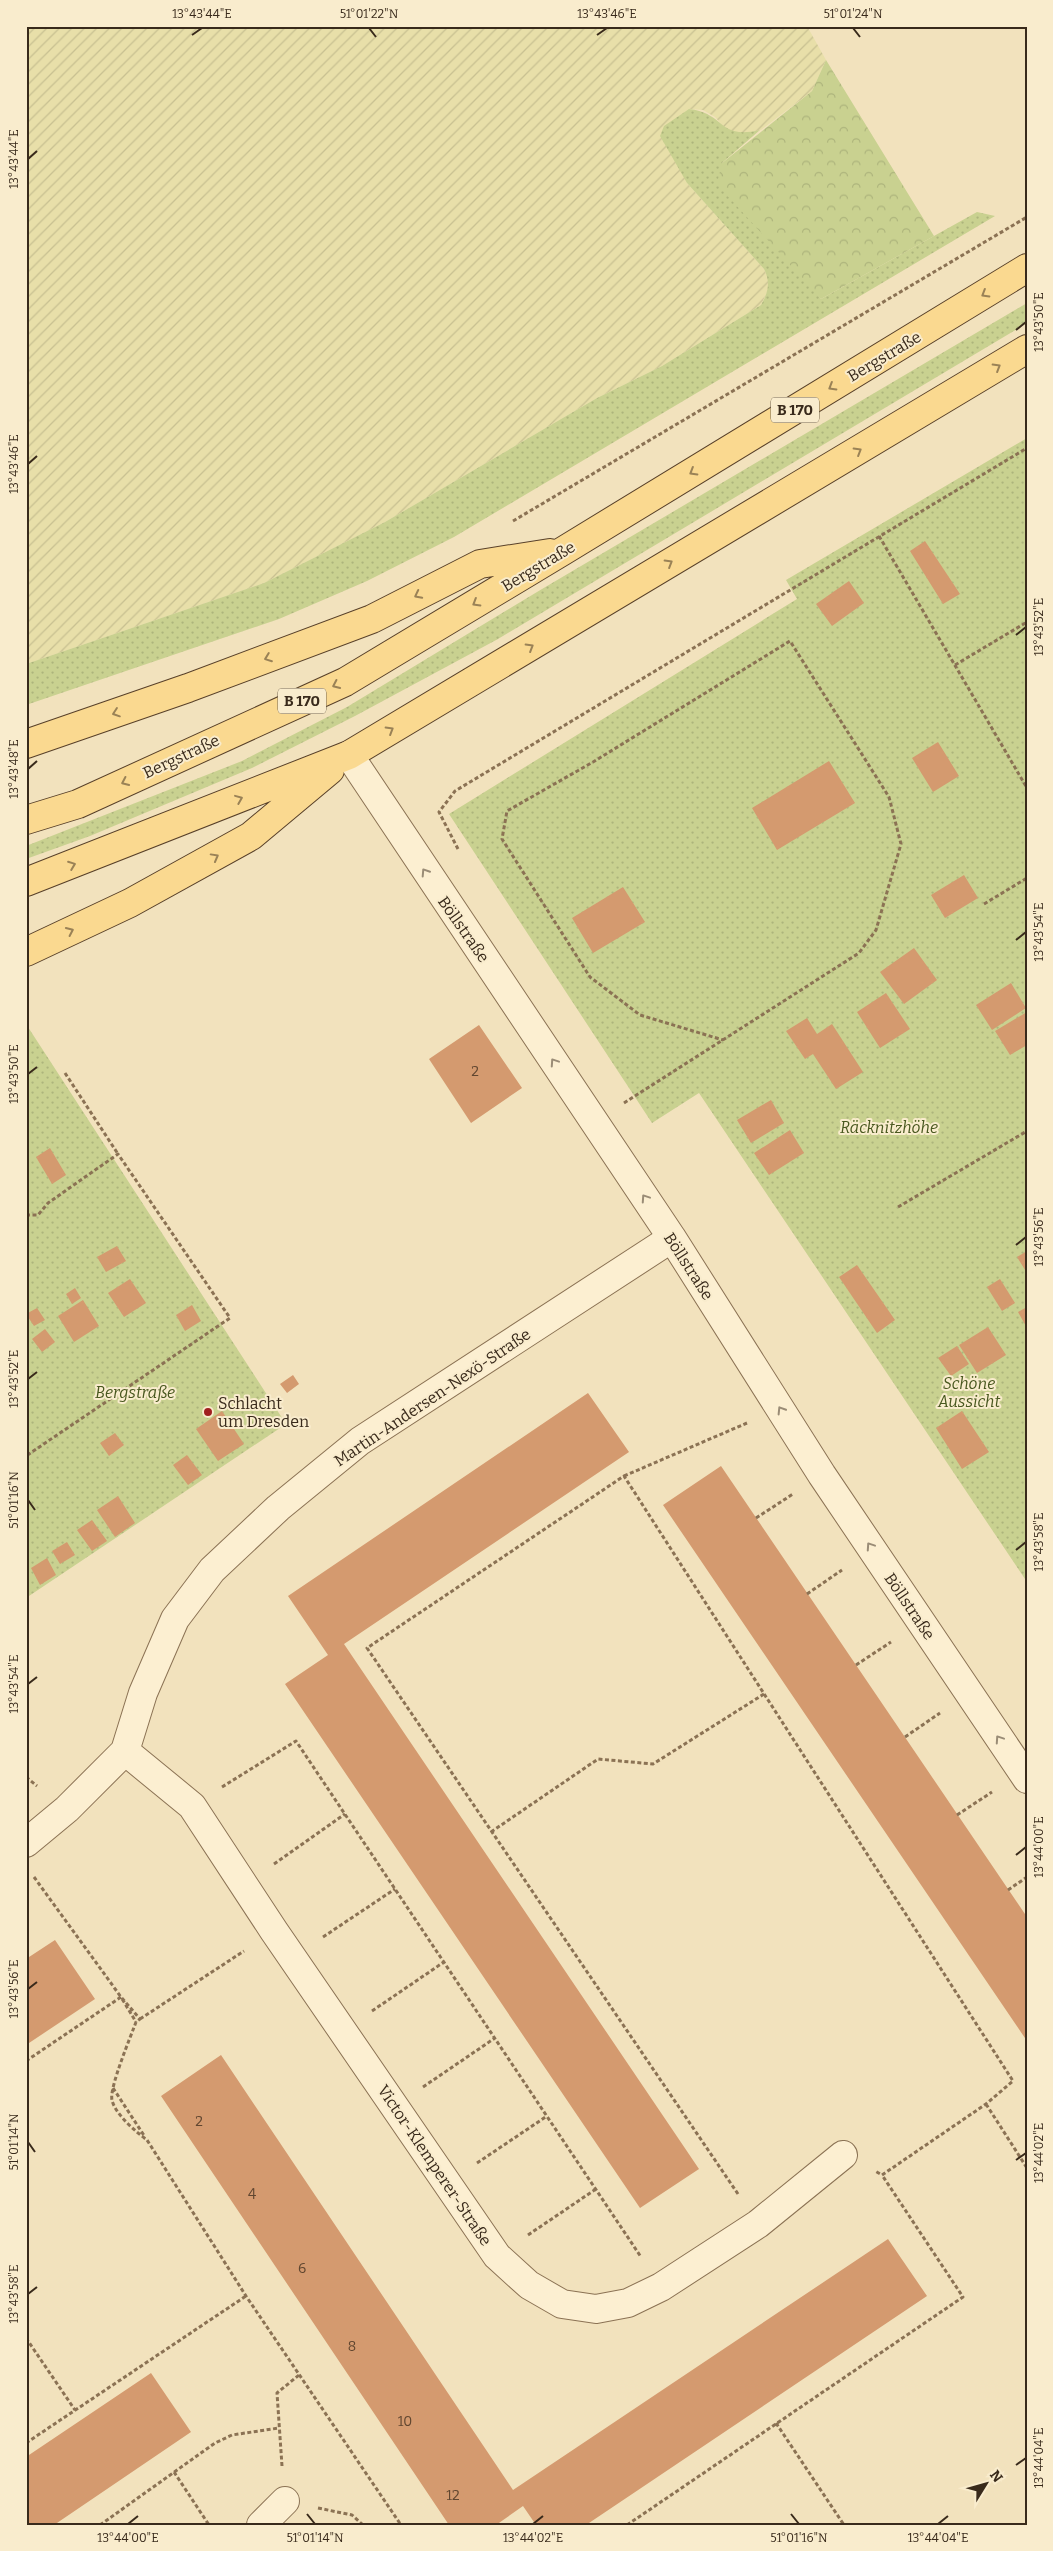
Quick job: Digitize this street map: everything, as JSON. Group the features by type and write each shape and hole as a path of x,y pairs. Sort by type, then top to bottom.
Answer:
{"main road":[{"name":"Bergstraße","path":"26,820 78,804 345,682 564,551 1027,268"},
{"path":"26,952 130,903 252,836 349,755 1027,348"},
{"path":"26,744 179,691 372,619 480,564 564,551"},
{"path":"26,882 349,755"}],"street":[{"name":"Böllstraße","path":"349,755 433,884 672,1238 822,1474 1024,1776"},
{"name":"Martin-Andersen-Nexö-Straße","path":"26,1843 67,1809 125,1751 143,1693 175,1619 212,1570 278,1508 360,1441 672,1238"},
{"name":"Victor-Klemperer-Straße","path":"125,1751 192,1806 292,1958 448,2183 496,2256 529,2285 562,2304 596,2308 628,2303 661,2287 758,2224 843,2155"},
{"path":"261,2525 285,2501"}],"path":[{"path":"505,526 1027,217"},
{"path":"433,884 465,863 439,812 455,791 1027,448"},
{"path":"879,536 1027,788"},
{"path":"954,665 1027,622"},
{"path":"594,1123 859,953 876,930 901,844 889,797 790,641 593,762 508,811 502,839 590,978 640,1015 723,1040"},
{"path":"984,904 1027,878"},
{"path":"26,1456 230,1318 65,1073"},
{"path":"898,1207 1027,1131"},
{"path":"26,1215 38,1215 48,1203 118,1154"},
{"path":"758,2224 367,1648 624,1476 735,1429 778,1405"},
{"path":"756,1518 822,1474"},
{"path":"624,1476 1013,2081 986,2104 882,2174"},
{"path":"807,1594 872,1548"},
{"path":"856,1665 922,1623"},
{"path":"491,1832 598,1759 653,1764 764,1694"},
{"path":"905,1737 969,1694"},
{"path":"192,1806 296,1740 661,2287"},
{"path":"957,1815 1024,1776"},
{"path":"244,1885 345,1814"},
{"path":"32,1874 136,2022"},
{"path":"1008,1890 1027,1877"},
{"path":"292,1958 395,1889"},
{"path":"147,2140 132,2128 112,2100 113,2087 136,2022 274,1931"},
{"path":"343,2031 444,1962"},
{"path":"120,1997 140,2019"},
{"path":"26,2061 120,1997"},
{"path":"395,2106 495,2038"},
{"path":"113,2087 246,2296 401,2525"},
{"path":"986,2104 1027,2168"},
{"path":"448,2183 547,2116"},
{"path":"627,2525 963,2297 882,2174 843,2155"},
{"path":"496,2256 596,2189"},
{"path":"26,2443 246,2296"},
{"path":"26,2338 75,2410"},
{"path":"299,2375 277,2393 285,2501 352,2515 363,2525"},
{"path":"776,2423 844,2525"},
{"path":"100,2525 174,2472 232,2434 280,2428"},
{"path":"174,2472 209,2525"}],"shaded area":[{"path":"26,26 807,26 826,60 812,91 761,130 735,133 724,127 715,117 703,110 689,109 687,183 764,269 768,278 768,290 761,305 662,366 597,398 385,522 264,583 26,664"}],"green space":[{"path":"826,60 934,236 821,299 717,184 722,163 812,91"},
{"path":"689,109 710,115 728,129 736,132 760,130 722,163 821,299 977,212 995,216 454,537 367,581 279,619 26,705 26,664 264,583 385,522 597,398 662,366 761,305 768,287 764,269 687,183 660,136 664,126"},
{"path":"1027,303 1027,323 498,639 355,716 252,768 90,836 26,859 26,846 242,761 347,707 542,589"},
{"path":"1027,438 1027,1582 699,1093 652,1123 449,814 797,599 786,580"},
{"name":"Bergstraße","path":"26,1024 286,1424 26,1598"}],"building":[{"path":"925,541 960,594 943,604 910,551"},
{"path":"849,581 864,603 832,626 816,604"},
{"path":"938,742 959,776 933,792 912,758"},
{"path":"829,761 855,803 777,850 752,808"},
{"path":"964,875 978,898 945,918 931,895"},
{"path":"623,887 645,922 593,953 572,918"},
{"path":"914,948 937,980 904,1004 880,972"},
{"path":"1011,983 1026,1008 992,1030 976,1005"},
{"path":"886,993 910,1029 880,1048 857,1012"},
{"path":"1027,1012 1027,1045 1010,1055 995,1031"},
{"path":"807,1018 817,1034 832,1024 863,1072 836,1089 813,1054 805,1059 786,1031"},
{"path":"479,1025 522,1088 471,1123 429,1059"},
{"path":"771,1100 784,1123 751,1143 737,1120"},
{"path":"790,1130 804,1153 769,1175 754,1153"},
{"path":"50,1148 66,1175 52,1184 36,1157"},
{"path":"117,1246 126,1261 106,1272 97,1257"},
{"path":"1027,1251 1027,1273 1017,1257"},
{"path":"857,1265 895,1320 877,1333 839,1277"},
{"path":"130,1279 146,1303 124,1317 108,1293"},
{"path":"1000,1279 1015,1303 1002,1311 987,1287"},
{"path":"75,1288 81,1298 72,1304 66,1294"},
{"path":"83,1300 99,1326 74,1342 58,1316"},
{"path":"192,1305 201,1321 185,1331 176,1315"},
{"path":"1027,1307 1027,1328 1018,1312"},
{"path":"37,1308 45,1320 34,1326 26,1314"},
{"path":"988,1327 1006,1355 977,1373 959,1345"},
{"path":"45,1329 55,1342 42,1352 32,1339"},
{"path":"957,1346 969,1364 951,1376 938,1358"},
{"path":"293,1375 299,1384 287,1393 280,1384"},
{"path":"588,1393 629,1452 344,1644 699,2169 640,2208 285,1684 328,1655 288,1596"},
{"path":"222,1411 244,1444 218,1461 196,1429"},
{"path":"962,1411 989,1452 962,1469 936,1428"},
{"path":"115,1433 124,1445 109,1456 100,1443"},
{"path":"187,1455 202,1475 188,1485 173,1465"},
{"path":"721,1466 1027,1917 1027,2041 663,1505"},
{"path":"118,1496 135,1523 115,1537 97,1510"},
{"path":"92,1520 107,1541 92,1551 77,1530"},
{"path":"67,1542 75,1555 60,1564 52,1551"},
{"path":"47,1558 56,1575 40,1585 31,1568"},
{"path":"55,1940 95,1999 26,2045 26,1959"},
{"path":"221,2055 513,2490 888,2239 927,2296 586,2525 536,2525 523,2506 496,2525 449,2525 161,2096"},
{"path":"151,2373 191,2432 54,2525 26,2525 26,2457"}],"place":[{"name":"Schlacht um Dresden","path":"208,1412"}],"park label":[{"name":"Räcknitzhöhe","path":"889,1127"},
{"name":"Schöne Aussicht","path":"969,1392"}]}
